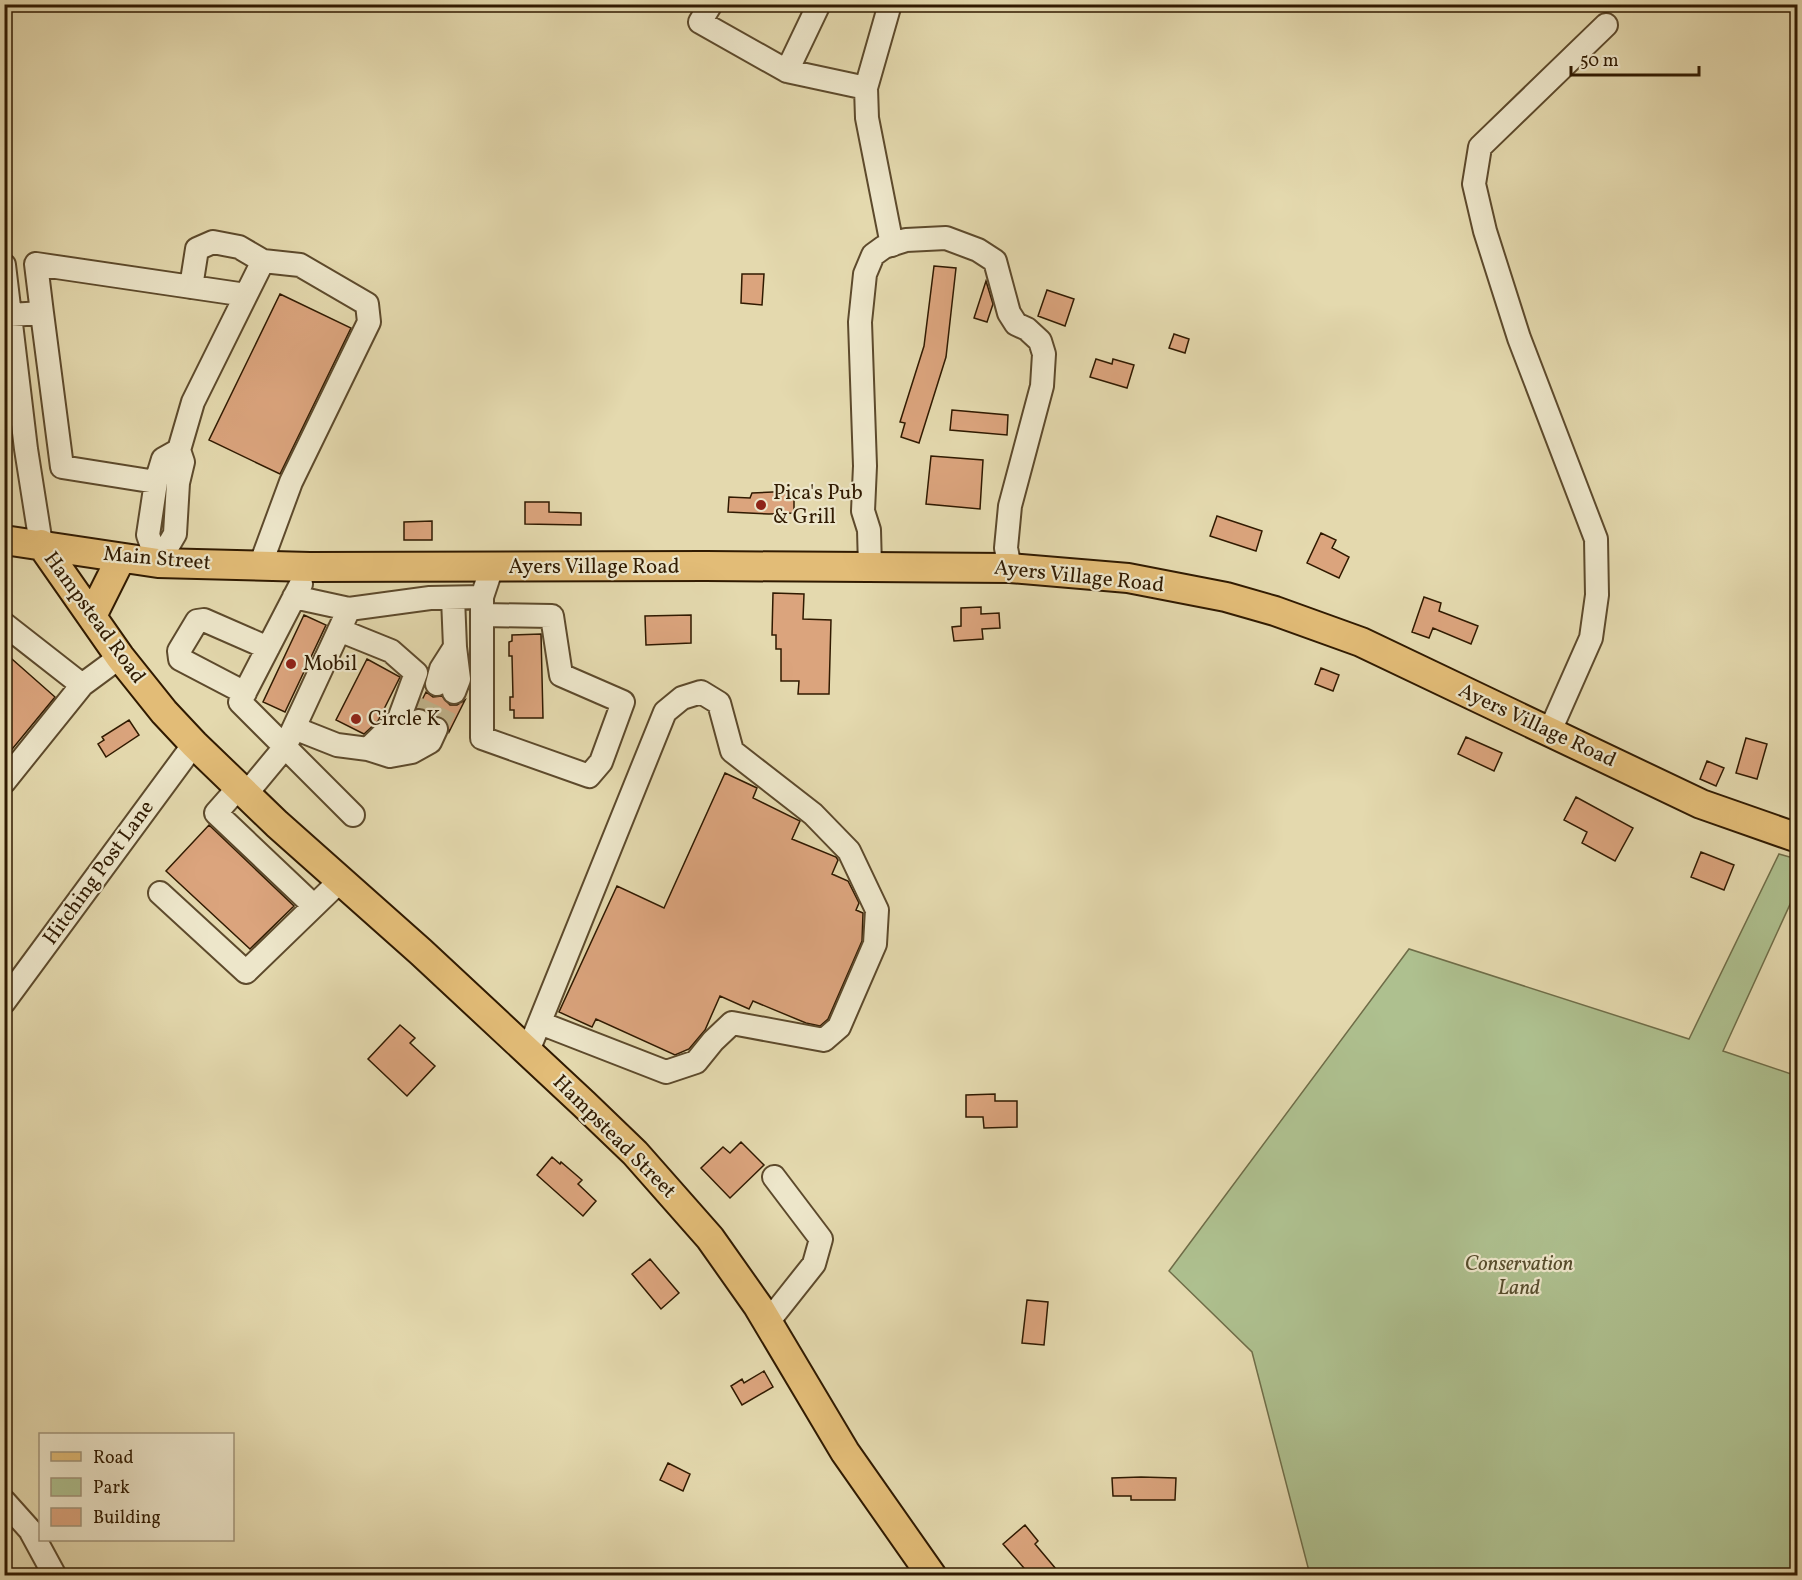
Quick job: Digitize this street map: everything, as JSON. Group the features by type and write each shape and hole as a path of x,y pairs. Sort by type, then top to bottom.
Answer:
{"main road":[{"name":"Main Street","path":"4,540 158,563 310,567"},
{"name":"Hampstead Road","path":"41,544 120,657 164,712 216,766"},
{"path":"92,616 121,558"},
{"name":"Ayers Village Road","path":"310,567 1010,568 1128,578 1226,597 1275,611 1361,642 1701,804 1797,838"},
{"name":"Hampstead Street","path":"216,766 528,1051 635,1153 682,1205 734,1270 768,1322 845,1452 932,1575"}],"street":[{"path":"711,4 700,22 787,71 866,88"},
{"path":"787,71 819,4"},
{"path":"890,4 866,88 867,118 892,245"},
{"path":"1549,733 1591,638 1597,595 1596,539 1519,338 1485,231 1474,184 1480,147 1606,25"},
{"path":"870,567 869,530 863,511 865,466 860,322 865,274 873,255 884,247 906,240 946,238 978,250 995,261 1009,314 1016,324 1027,329 1040,341 1044,354 1042,386 1010,506 1006,532 1010,568"},
{"path":"191,287 196,249 213,242 239,247 263,261 300,265 367,304 369,322 291,482 260,566"},
{"path":"158,563 175,534 178,483 183,462 179,450 193,402 263,261"},
{"path":"156,482 62,467 36,264 246,295"},
{"name":"Hampstead Road","path":"4,265 9,329 41,544"},
{"path":"9,329 42,313"},
{"path":"158,563 148,535 156,482 163,459 179,450"},
{"path":"310,567 240,702 289,738 353,815"},
{"path":"294,597 349,609 430,598 453,598 482,606 552,616 561,675 623,702 601,762 589,776 482,738 482,606 492,567"},
{"path":"445,688 459,679 453,598"},
{"path":"314,906 216,813 243,791 289,738 349,609"},
{"path":"245,693 180,659 179,651 197,621 204,620 268,648"},
{"path":"4,624 82,685"},
{"path":"339,630 391,651 416,673 399,719 368,749"},
{"path":"4,782 82,685 120,657"},
{"path":"528,1051 664,712 682,698 701,692 719,704 732,751 813,814 849,850 877,909 875,944 839,1027 824,1040 732,1023 712,1041 696,1062 666,1072 540,1023"},
{"path":"289,738 368,749 390,756 428,725"},
{"name":"Hitching Post Lane","path":"4,1002 194,744"},
{"path":"160,893 246,972 341,880"},
{"path":"768,1322 814,1264 821,1239 774,1177"},
{"path":"4,1501 30,1530 55,1575"}],"green space":[{"name":"Conservation Land","path":"1779,854 1797,859 1797,889 1723,1051 1797,1076 1797,1575 1310,1575 1252,1352 1169,1271 1409,949 1689,1039"}],"building":[{"path":"934,266 956,268 946,357 919,443 901,437 905,423 900,422 924,346"},
{"path":"742,274 764,274 762,305 741,303"},
{"path":"986,281 993,304 987,322 974,318"},
{"path":"1047,290 1074,299 1065,326 1038,316"},
{"path":"280,294 351,328 280,474 209,440"},
{"path":"1174,334 1189,339 1185,353 1169,348"},
{"path":"1096,359 1112,364 1113,359 1134,365 1127,388 1090,377"},
{"path":"952,410 1008,415 1007,435 950,430"},
{"path":"931,456 983,460 980,509 926,504"},
{"name":"Pica's Pub & Grill","path":"794,491 794,513 728,512 729,497 750,498 752,493"},
{"path":"525,502 549,502 549,512 581,513 581,525 525,524"},
{"path":"1217,516 1262,531 1256,551 1210,536"},
{"path":"432,521 432,540 404,540 404,522"},
{"path":"1321,533 1336,540 1332,548 1349,557 1339,578 1307,563"},
{"path":"773,593 804,594 803,619 831,620 829,694 798,694 799,681 781,681 781,649 776,649 776,635 772,635"},
{"path":"1424,597 1441,603 1439,611 1478,626 1471,644 1433,628 1429,638 1412,632"},
{"path":"981,607 981,614 999,613 1000,628 982,629 983,639 954,641 952,627 961,626 961,608"},
{"path":"304,615 326,625 285,712 263,702"},
{"path":"691,615 691,643 646,645 645,616"},
{"path":"541,634 543,718 514,718 514,710 510,710 510,697 513,697 512,656 509,656 509,642 512,641 512,635"},
{"path":"4,652 55,697 4,759"},
{"path":"367,659 400,677 378,721 364,734 336,720"},
{"path":"1321,668 1339,675 1333,691 1315,684"},
{"path":"426,692 433,697 442,696 450,705 457,705 465,700 449,732 447,722 442,717 432,717 427,710 418,708"},
{"path":"129,720 139,735 106,757 98,744 104,740 102,737"},
{"path":"1466,737 1502,753 1494,771 1458,754"},
{"path":"1746,738 1767,744 1757,779 1736,773"},
{"path":"1707,761 1724,768 1716,786 1700,779"},
{"path":"725,773 757,788 753,798 800,821 792,839 836,857 838,860 832,874 848,881 859,903 856,910 863,913 862,941 828,1019 820,1026 806,1023 753,1001 749,1009 720,996 705,1030 689,1049 675,1055 596,1019 592,1027 559,1012 617,886 664,908"},
{"path":"1576,797 1633,828 1615,861 1582,843 1587,832 1564,820"},
{"path":"209,825 294,906 250,949 166,871"},
{"path":"1701,852 1734,865 1724,890 1691,877"},
{"path":"400,1025 415,1038 410,1043 435,1066 407,1096 368,1059"},
{"path":"995,1094 995,1101 1017,1101 1017,1127 984,1128 983,1117 966,1117 966,1095"},
{"path":"741,1142 764,1165 730,1198 701,1168 723,1147 730,1153"},
{"path":"552,1157 582,1180 578,1184 596,1201 583,1216 537,1175"},
{"path":"650,1259 679,1293 661,1309 632,1274"},
{"path":"1027,1300 1048,1302 1044,1345 1022,1343"},
{"path":"764,1371 773,1387 742,1405 731,1386 742,1379 744,1383"},
{"path":"668,1463 690,1474 683,1491 660,1480"},
{"path":"1112,1478 1176,1478 1175,1500 1131,1500 1131,1496 1113,1496"},
{"path":"1025,1525 1038,1541 1035,1544 1056,1569 1049,1575 1030,1575 1003,1544"}],"tunnel":[{"path":"419,721 437,684"},
{"path":"436,729 454,692"}],"place":[{"name":"Pica's Pub & Grill","path":"761,505"},
{"name":"Mobil","path":"291,664"},
{"name":"Circle K","path":"356,719"}]}
